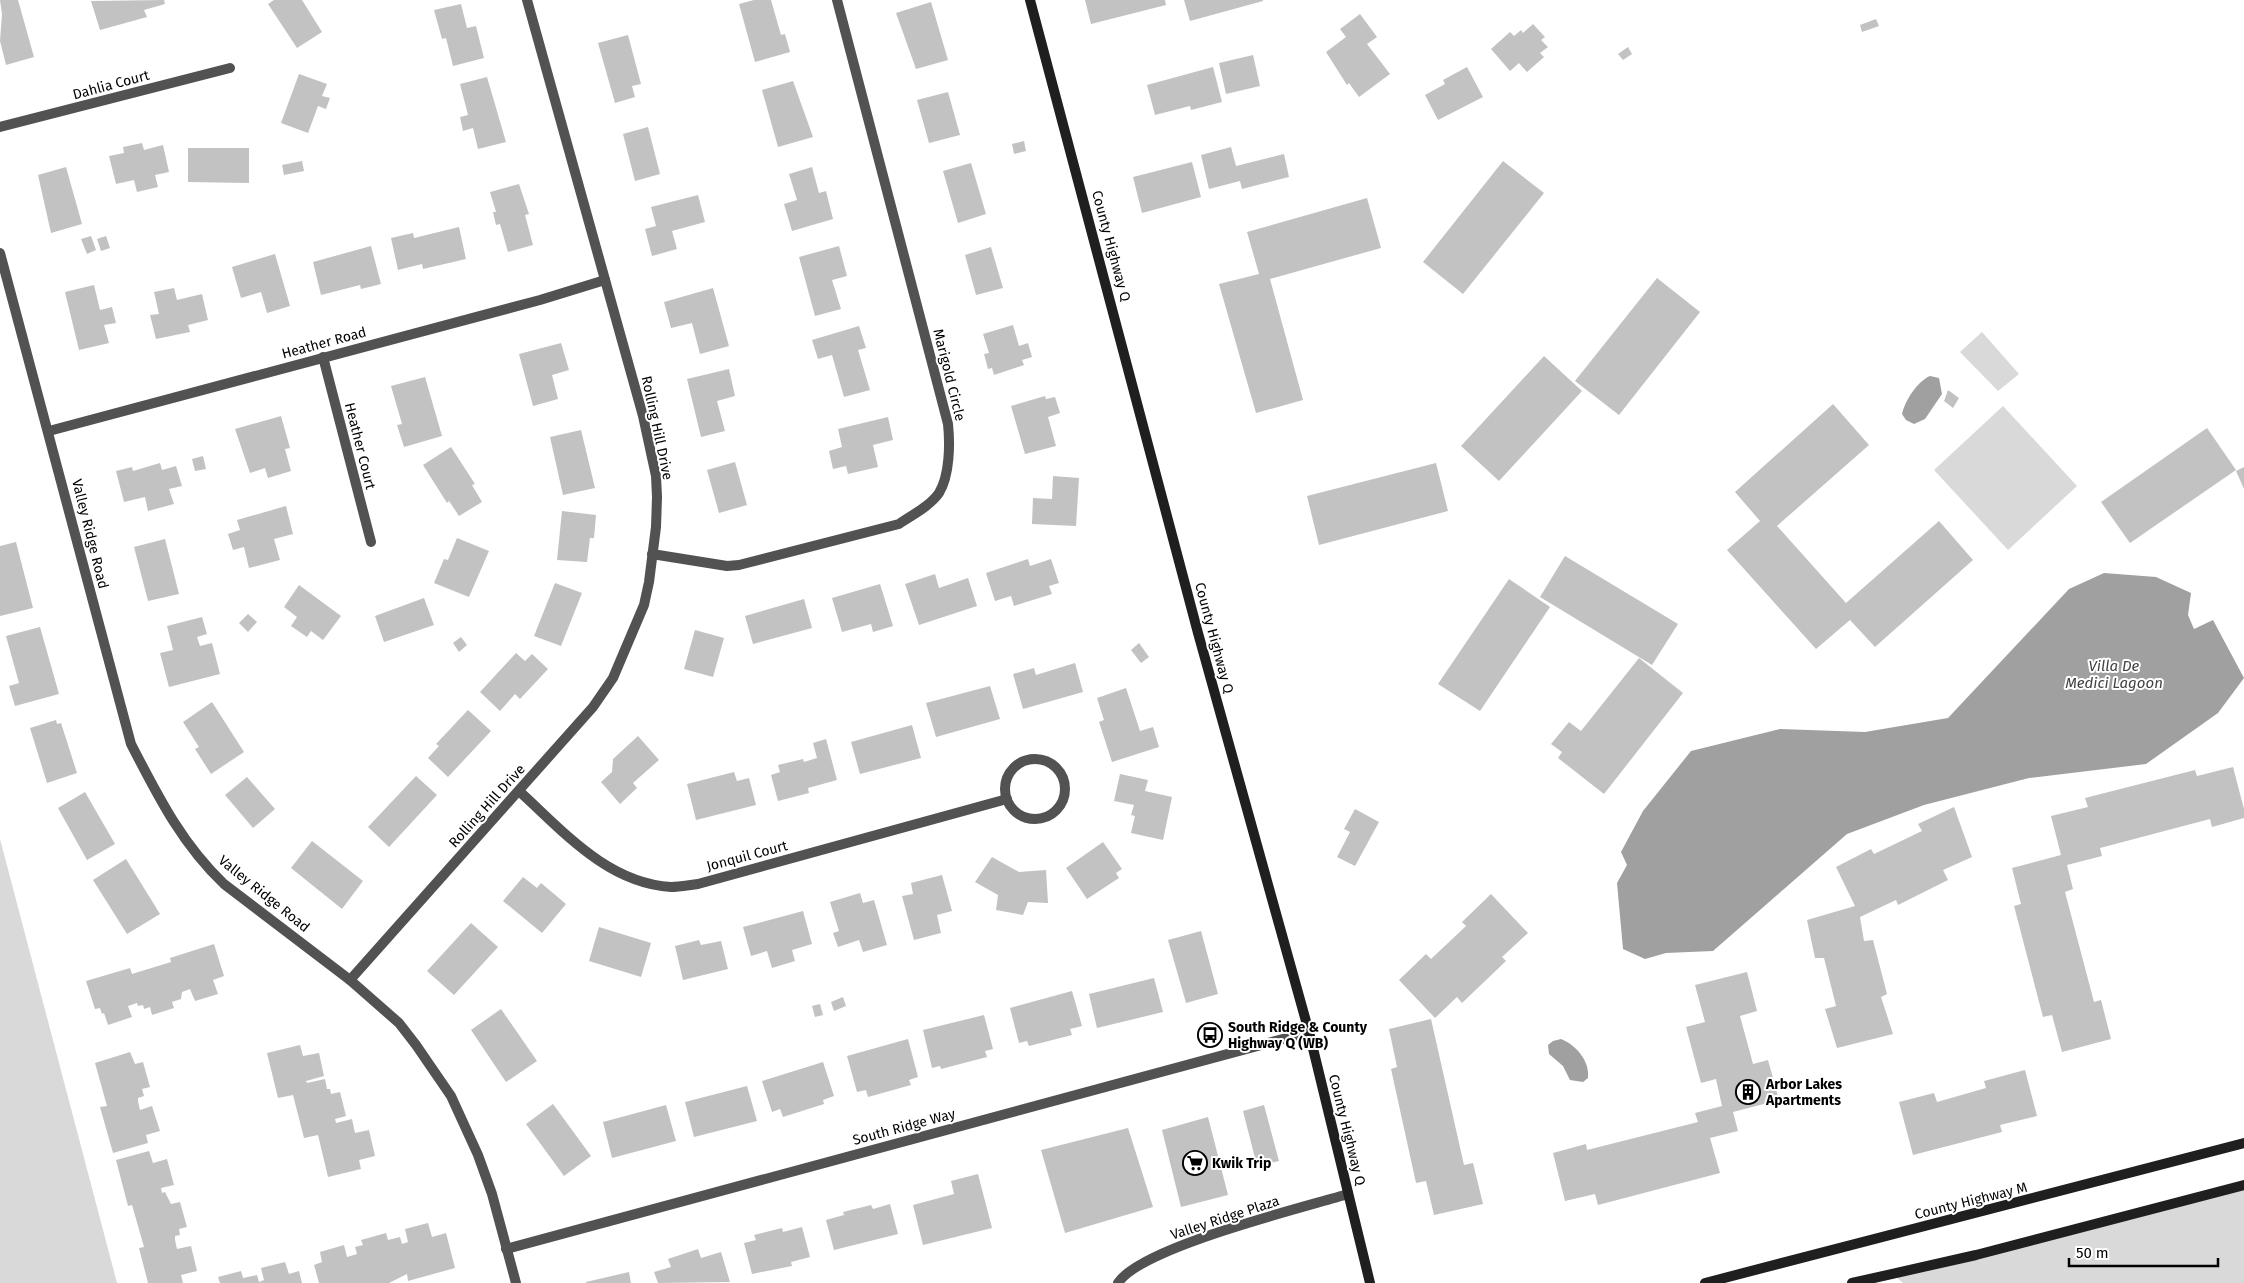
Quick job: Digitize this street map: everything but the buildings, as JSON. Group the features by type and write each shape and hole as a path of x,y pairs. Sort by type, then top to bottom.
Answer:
{"main road":[{"name":"County Highway Q","path":"1030,0 1198,633 1309,1032 1370,1283"},
{"name":"County Highway M","path":"1705,1283 2244,1144"},
{"path":"1852,1283 1976,1255 2244,1185"}],"street":[{"name":"Rolling Hill Drive","path":"350,980 593,707 614,678 644,605 656,527 656,476 643,416 527,0"},
{"name":"Marigold Circle","path":"652,554 727,566 738,565 899,524 921,509 939,493 947,468 950,442 948,424 836,0"},
{"name":"Dahlia Court","path":"0,127 230,68"},
{"name":"Valley Ridge Road","path":"0,253 131,744 167,814 191,848 224,884 350,980 399,1023 451,1096 481,1163 492,1194 516,1283"},
{"name":"Heather Road","path":"49,431 540,300 605,280"},
{"name":"Heather Court","path":"323,357 371,542"},
{"path":"1044,760 1060,771 1064,780 1066,790 1061,804 1050,815 1041,819 1022,816 1014,810 1007,798 1006,783 1009,774 1024,761 1044,760"},
{"name":"Jonquil Court","path":"519,791 594,858 642,882 672,887 698,884 1007,798"},
{"name":"South Ridge Way","path":"506,1249 1309,1032"},
{"name":"Valley Ridge Plaza","path":"1118,1283 1136,1266 1166,1251 1348,1194"}],"shaded area":[{"path":"1982,332 2019,374 1998,391 1960,352"},
{"path":"2003,406 2077,486 2008,550 1934,470"},
{"path":"0,839 117,1283 0,1283"},
{"path":"2244,1185 2244,1283 1903,1283 1893,1274"}],"water":[{"path":"1930,376 1939,378 1942,394 1925,419 1914,424 1906,420 1902,414 1909,397 1925,378"},
{"name":"Villa De Medici Lagoon","path":"2104,573 2156,577 2191,593 2188,615 2194,629 2213,620 2244,678 2218,713 2146,764 2029,778 1924,805 1847,834 1713,951 1666,953 1645,959 1623,949 1617,883 1627,865 1621,852 1643,811 1691,751 1780,729 1865,732 1948,718 2069,589"},
{"path":"1561,1039 1572,1045 1581,1054 1588,1072 1588,1078 1583,1082 1570,1080 1563,1066 1549,1054 1548,1045 1553,1041"}],"place":[{"name":"South Ridge & County Highway Q (WB)","path":"1210,1035"},
{"name":"Arbor Lakes Apartments","path":"1748,1092"},
{"name":"Kwik Trip","path":"1195,1163"}]}
